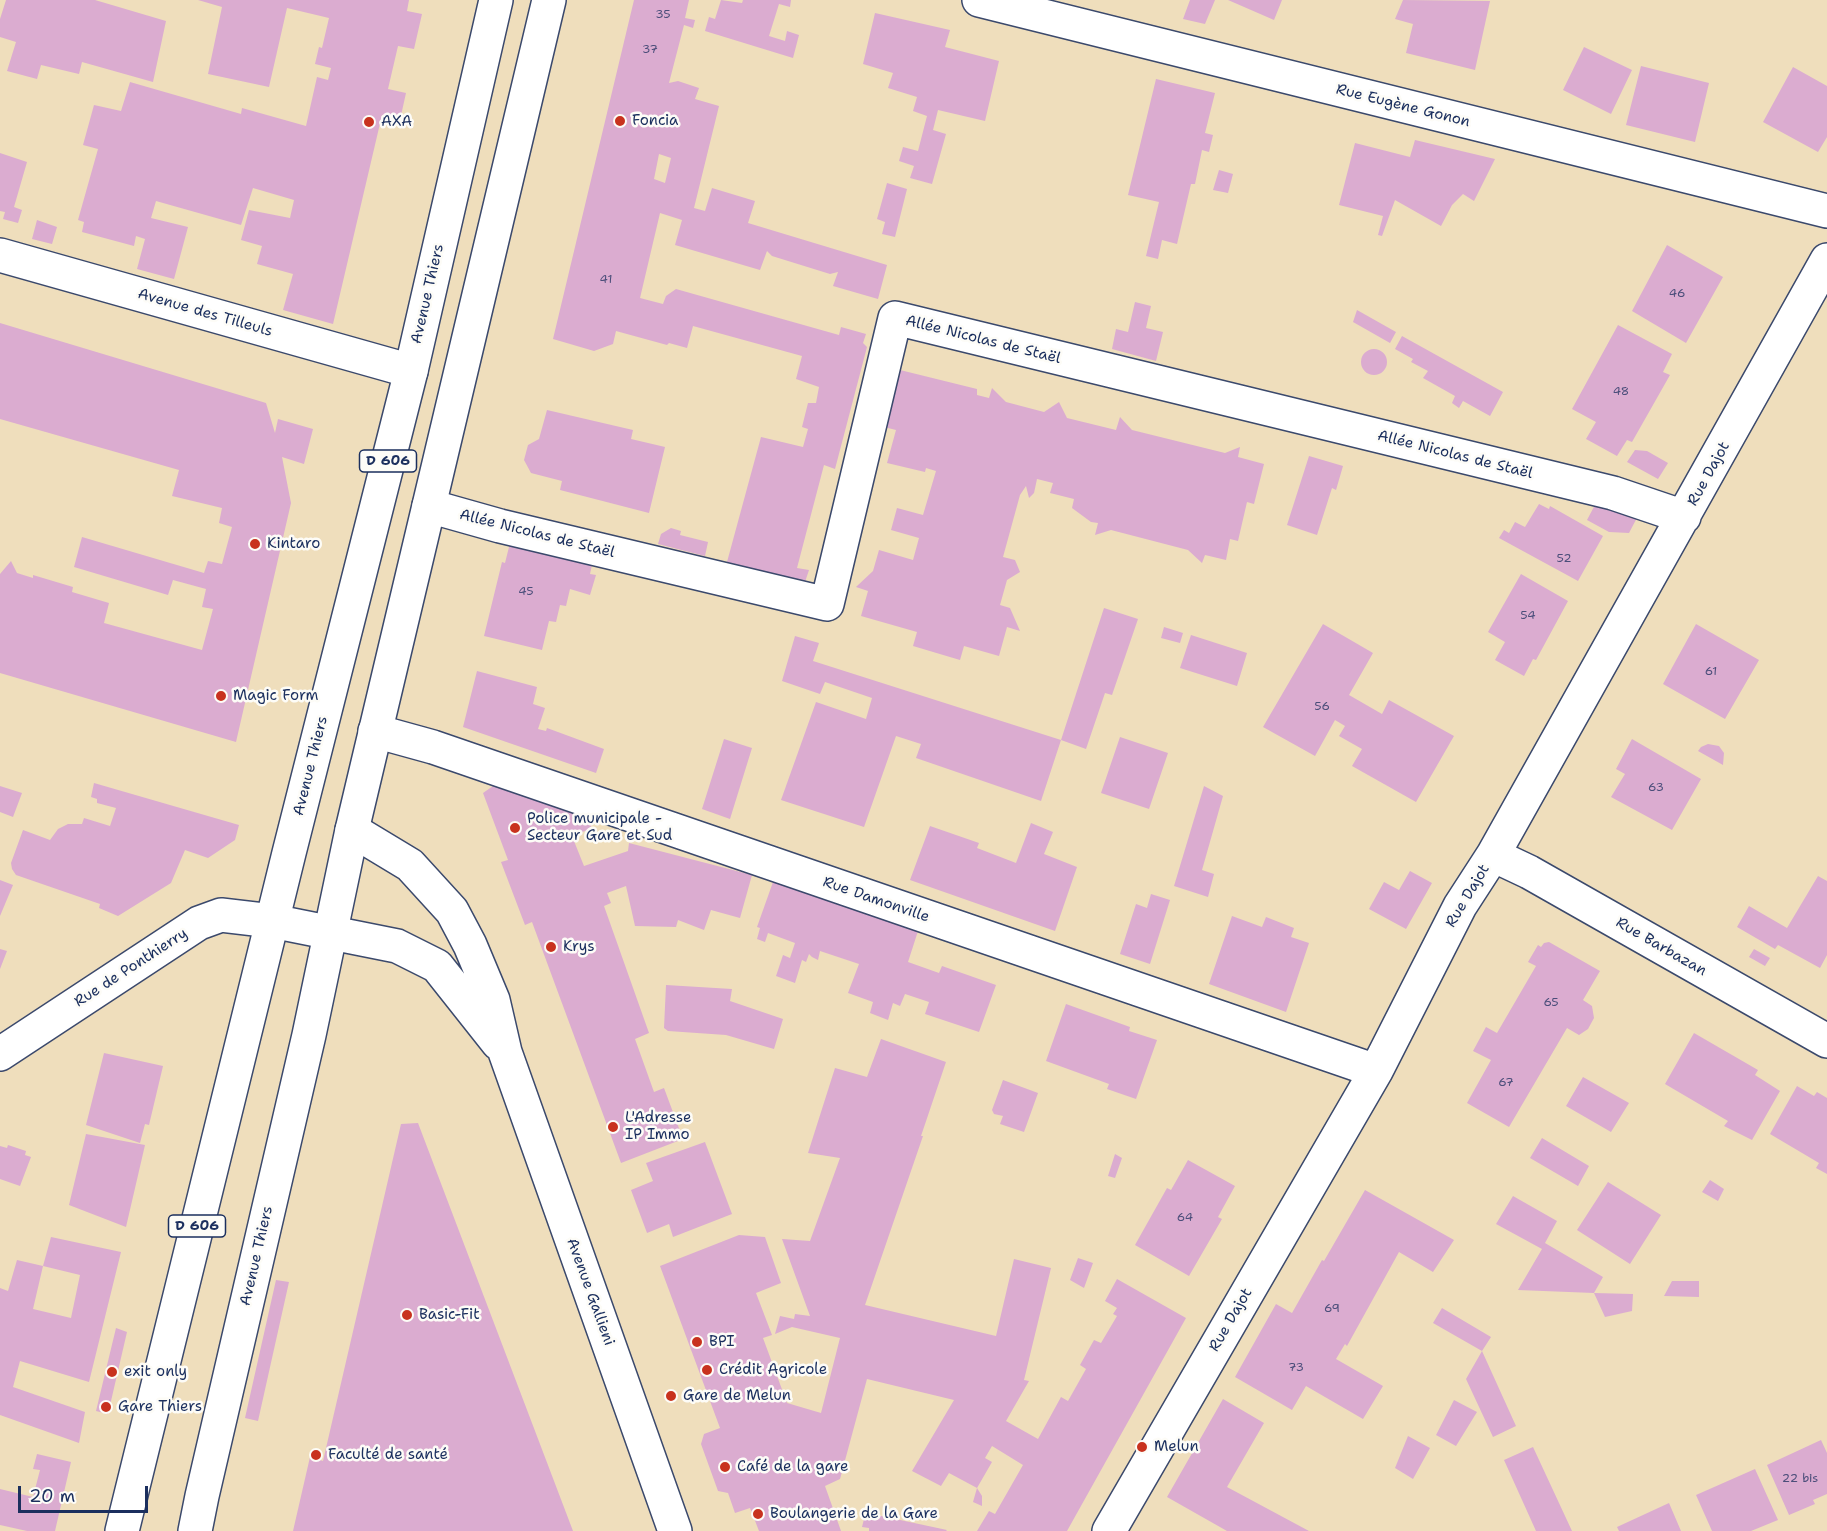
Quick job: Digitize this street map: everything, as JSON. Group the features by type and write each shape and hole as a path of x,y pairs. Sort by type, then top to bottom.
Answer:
{"street":[{"name":"Avenue Thiers","path":"122,1531 272,921 411,371 495,0"},
{"name":"Avenue Thiers","path":"195,1531 309,1035 352,830 549,0"},
{"name":"Rue Eugène Gonon","path":"979,0 1827,211"},
{"name":"Avenue des Tilleuls","path":"0,255 411,371"},
{"name":"Rue Dajot","path":"1109,1531 1376,1071 1460,906 1493,855 1827,261"},
{"name":"Allée Nicolas de Staël","path":"429,506 500,526 827,604 895,318 1613,493 1684,517"},
{"name":"Rue Damonville","path":"375,731 433,747 1376,1071"},
{"name":"Avenue Gallieni","path":"352,830 410,865 452,911 470,945 493,1000 505,1052 675,1531"},
{"name":"Rue Barbazan","path":"1493,855 1529,872 1827,1041"},
{"path":"437,966 452,911"},
{"name":"Rue de Ponthierry","path":"0,1054 199,923 221,915 272,921"},
{"name":"Avenue Gallieni","path":"272,921 397,946 437,966 505,1052"}],"building":[{"path":"6,0 95,0 166,21 153,82 82,62 79,74 41,65 37,79 7,71 16,42 0,37 0,19"},
{"path":"198,0 409,0 407,11 422,14 414,49 398,46 388,89 406,93 400,120 382,115 333,324 283,310 293,274 257,264 262,246 241,240 249,210 290,218 294,200 253,188 241,225 156,201 151,218 188,227 174,279 137,269 145,239 136,236 134,246 82,232 84,222 78,220 98,149 83,145 94,105 121,111 130,82 241,114 242,108 306,126 317,77 328,80 331,68 315,64 319,47 322,48 329,18 287,8 269,87 208,74 222,7"},
{"path":"634,0 689,0 685,18 695,20 693,28 684,25 669,83 678,81 699,88 695,99 719,106 694,208 705,211 712,188 755,201 748,223 887,265 878,299 833,286 838,272 830,274 772,256 767,251 760,270 675,245 682,220 660,213 640,298 663,304 666,296 676,289 839,335 841,327 866,334 863,343 867,347 835,469 824,465 797,568 809,570 805,582 727,562 761,437 803,447 808,429 802,427 808,403 816,403 819,387 796,379 802,356 693,326 687,348 616,331 613,344 594,351 553,339","holes":["659,154 671,158 665,183 654,179"]},
{"path":"721,0 742,3 743,0 791,0 790,7 779,4 769,36 785,41 787,31 799,35 793,58 705,31 709,17 715,19"},
{"path":"1190,0 1215,0 1205,24 1183,19"},
{"path":"1228,0 1282,0 1274,20"},
{"path":"1403,0 1490,1 1475,70 1406,53 1413,24 1395,19"},
{"path":"875,13 950,30 945,47 999,61 985,121 938,110 933,130 946,134 932,184 910,178 914,166 899,161 903,147 918,151 927,116 913,111 917,97 888,88 893,73 863,64"},
{"path":"1584,47 1632,70 1611,114 1563,90"},
{"path":"1641,66 1709,83 1695,142 1626,125"},
{"path":"1793,67 1827,86 1827,137 1818,152 1763,122"},
{"path":"1156,79 1215,93 1205,133 1213,135 1209,152 1202,150 1195,184 1191,184 1177,244 1162,240 1158,259 1146,256 1159,202 1128,195"},
{"path":"1415,140 1495,159 1474,201 1463,194 1452,205 1441,226 1395,200 1382,236 1378,235 1383,216 1339,205 1355,143 1410,157"},
{"path":"0,153 27,162 14,207 22,210 18,223 3,219 5,212 0,211"},
{"path":"1219,170 1233,174 1228,193 1213,190"},
{"path":"887,183 907,189 895,237 882,234 885,222 877,219"},
{"path":"37,220 57,227 52,244 32,239"},
{"path":"1667,245 1723,277 1686,343 1632,311"},
{"path":"1135,302 1151,306 1146,328 1163,332 1156,361 1112,349 1116,329 1128,332"},
{"path":"1357,310 1396,332 1390,343 1353,322"},
{"path":"0,323 266,403 275,433 278,419 313,429 304,464 282,457 291,503 236,742 0,673 0,574 11,561 17,573 33,578 33,575 73,587 72,592 109,603 104,623 202,650 213,609 202,607 206,589 173,580 168,595 74,567 82,537 204,573 208,561 222,564 232,527 219,523 222,508 172,496 179,470 0,419"},
{"path":"1618,325 1672,354 1663,372 1670,375 1632,442 1627,440 1617,456 1586,439 1596,422 1572,409"},
{"path":"1402,336 1503,392 1490,416 1463,401 1459,408 1452,403 1455,396 1423,378 1428,371 1411,362 1413,359 1395,349"},
{"path":"1374,349 1383,353 1387,362 1383,371 1374,375 1365,371 1361,362 1365,353"},
{"path":"900,370 977,389 977,395 989,398 992,388 1006,402 1044,412 1059,402 1067,418 1116,430 1120,417 1132,430 1225,453 1240,447 1238,457 1264,464 1254,504 1247,502 1238,541 1230,539 1226,560 1205,555 1202,563 1188,550 1111,530 1095,535 1098,523 1091,522 1072,508 1074,499 1050,493 1053,483 1037,479 1034,493 1029,498 1026,486 1020,495 1003,557 1015,560 1020,572 1007,580 1000,605 1010,608 1020,631 1007,627 999,656 964,646 960,660 913,646 917,632 861,616 868,591 856,587 873,571 879,550 913,560 919,538 891,530 897,508 923,515 936,471 926,468 925,472 887,463 896,430 884,427"},
{"path":"547,410 633,430 631,439 665,447 649,513 560,490 562,481 531,473 524,460 528,445 539,439"},
{"path":"1635,450 1647,451 1668,463 1658,479 1627,462"},
{"path":"1309,456 1343,466 1336,490 1332,488 1317,535 1287,525"},
{"path":"1596,503 1639,514 1629,533 1609,532 1587,520"},
{"path":"1539,504 1549,509 1550,506 1603,536 1578,581 1499,538 1504,530 1509,533 1515,522 1525,527"},
{"path":"671,528 681,531 680,535 708,542 705,556 658,544 661,534"},
{"path":"511,539 593,560 590,574 596,575 590,595 570,589 566,606 560,605 556,622 549,621 542,650 484,636 502,562 505,563"},
{"path":"1521,574 1568,601 1536,660 1533,659 1524,676 1495,660 1505,642 1488,632"},
{"path":"1104,608 1138,619 1112,695 1105,693 1086,749 1061,740"},
{"path":"1323,624 1373,653 1349,695 1382,714 1389,700 1454,736 1416,802 1352,766 1362,749 1339,736 1345,726 1335,720 1315,756 1263,727"},
{"path":"1696,624 1759,660 1725,719 1663,684"},
{"path":"1164,627 1183,633 1180,643 1161,638"},
{"path":"1191,635 1247,653 1237,686 1180,668"},
{"path":"795,636 819,643 813,661 1061,740 1041,801 916,758 921,744 896,736 864,827 781,800 816,702 866,719 872,698 825,682 820,694 782,681"},
{"path":"477,671 537,687 533,704 545,708 538,729 546,731 547,728 604,749 596,773 463,727"},
{"path":"1120,737 1168,753 1149,809 1101,793"},
{"path":"724,739 752,748 730,819 702,809"},
{"path":"1632,739 1701,779 1672,830 1611,797 1625,774 1616,769"},
{"path":"1708,744 1719,746 1724,753 1723,765 1698,751"},
{"path":"94,783 239,825 235,840 208,858 185,850 171,883 118,916 99,908 100,904 16,875 11,863 23,830 50,840 58,829 68,824 82,824 84,818 110,826 116,808 97,803 97,799 91,797"},
{"path":"0,786 22,793 13,817 0,812"},
{"path":"493,786 593,820 590,829 572,836 584,866 628,851 629,843 752,875 740,918 711,910 704,930 678,920 676,927 635,926 626,886 607,893 611,903 604,906 649,1033 635,1039 654,1092 664,1088 683,1139 621,1163 532,922 525,925 501,862 508,860 483,793"},
{"path":"1204,786 1223,796 1202,870 1214,874 1208,897 1174,886"},
{"path":"1031,823 1053,832 1044,854 1077,867 1055,931 910,880 930,826 979,843 977,848 1016,863"},
{"path":"1410,871 1432,883 1406,929 1369,909 1384,882 1399,890"},
{"path":"1818,876 1827,881 1827,955 1820,968 1778,945 1775,949 1737,927 1749,906 1787,928"},
{"path":"0,880 13,885 0,916"},
{"path":"773,882 918,931 908,962 939,973 942,966 996,985 979,1032 925,1014 929,1002 905,994 900,1006 893,1003 888,1020 870,1013 873,1002 848,993 859,964 820,951 818,960 809,954 806,962 802,960 795,983 776,976 783,955 790,958 795,943 768,933 765,942 757,939 760,928 757,927"},
{"path":"1151,894 1170,900 1150,964 1120,954 1136,904 1147,908"},
{"path":"1232,916 1262,927 1266,917 1294,928 1291,937 1309,943 1286,1012 1209,984"},
{"path":"1549,942 1600,971 1583,1000 1592,1006 1594,1018 1588,1029 1579,1035 1567,1028 1509,1127 1467,1103 1491,1060 1473,1051 1486,1027 1497,1033 1536,966 1528,962 1538,945 1541,947 1544,943"},
{"path":"0,949 7,951 0,969"},
{"path":"1754,949 1770,958 1765,966 1749,957"},
{"path":"666,985 732,989 730,1001 783,1019 774,1049 726,1035 668,1031 664,1028"},
{"path":"1066,1004 1130,1027 1129,1031 1157,1040 1136,1099 1107,1089 1109,1084 1046,1061"},
{"path":"1694,1033 1758,1070 1755,1075 1780,1091 1752,1140 1724,1126 1728,1121 1665,1084"},
{"path":"881,1039 946,1062 865,1305 996,1336 1014,1259 1051,1268 1024,1380 1029,1381 1006,1421 1038,1439 1061,1397 1068,1401 1086,1369 1080,1365 1094,1340 1101,1343 1117,1316 1113,1314 1117,1308 1105,1301 1117,1279 1186,1318 1067,1531 977,1531 989,1511 995,1514 1023,1465 992,1446 985,1458 992,1462 977,1488 949,1473 941,1486 912,1471 954,1400 867,1379 840,1479 825,1486 841,1531 759,1531 750,1508 735,1513 728,1493 718,1491 701,1444 704,1434 720,1428 660,1266 739,1235 765,1237 781,1283 756,1293 772,1335 763,1338 787,1403 821,1413 840,1338 792,1327 775,1334 780,1316 794,1319 795,1314 810,1316 782,1239 810,1241 840,1158 808,1153 835,1068 867,1077"},
{"path":"104,1053 163,1066 149,1125 145,1124 140,1143 86,1125"},
{"path":"1583,1077 1629,1103 1611,1132 1566,1106"},
{"path":"1003,1080 1038,1093 1024,1132 1000,1124 1003,1116 994,1114 992,1110"},
{"path":"1797,1086 1814,1096 1817,1092 1827,1098 1827,1174 1816,1168 1819,1163 1770,1134"},
{"path":"418,1123 573,1531 293,1531 310,1457 323,1461 401,1124"},
{"path":"86,1134 145,1145 126,1227 69,1205"},
{"path":"1542,1138 1589,1166 1578,1186 1530,1158"},
{"path":"705,1142 732,1214 673,1237 669,1224 647,1233 631,1190 653,1181 646,1163"},
{"path":"8,1145 26,1151 25,1155 31,1157 20,1186 0,1179 0,1146 7,1148"},
{"path":"1115,1154 1122,1158 1115,1178 1108,1176"},
{"path":"1188,1160 1235,1186 1218,1217 1222,1219 1189,1276 1135,1245 1167,1188 1171,1190"},
{"path":"1710,1180 1724,1189 1718,1201 1702,1192"},
{"path":"1608,1182 1661,1215 1630,1264 1577,1230"},
{"path":"1365,1190 1454,1240 1433,1272 1399,1252 1347,1346 1345,1344 1336,1359 1383,1386 1363,1419 1306,1386 1292,1410 1235,1377 1276,1304 1292,1313"},
{"path":"1513,1196 1557,1221 1545,1243 1603,1277 1594,1293 1518,1290 1542,1249 1496,1224"},
{"path":"51,1237 121,1252 89,1382 20,1361 13,1387 85,1412 79,1443 0,1415 0,1288 8,1291 17,1260 43,1266","holes":["43,1266 80,1275 71,1318 33,1309"]},
{"path":"1078,1258 1093,1263 1084,1288 1070,1280"},
{"path":"276,1280 289,1282 258,1421 245,1418"},
{"path":"1672,1281 1699,1281 1699,1297 1664,1296"},
{"path":"1594,1293 1633,1294 1632,1311 1605,1317"},
{"path":"1442,1308 1491,1337 1482,1351 1433,1323"},
{"name":"exit only","path":"116,1328 127,1332 108,1414 96,1411"},
{"path":"1482,1351 1516,1426 1493,1437 1466,1379"},
{"path":"1223,1399 1264,1423 1227,1487 1309,1531 1227,1531 1167,1497"},
{"path":"1454,1400 1477,1412 1456,1446 1436,1435"},
{"path":"1408,1436 1430,1448 1413,1479 1395,1468"},
{"path":"1821,1440 1827,1453 1827,1494 1813,1500 1815,1504 1789,1515 1767,1465"},
{"path":"1533,1447 1572,1531 1536,1531 1504,1460"},
{"path":"37,1454 71,1462 55,1531 27,1531 0,1525 0,1489 33,1497 40,1470 33,1469"},
{"path":"1755,1469 1778,1520 1751,1531 1712,1531 1696,1495"},
{"path":"977,1488 982,1496 982,1506 973,1502"},
{"path":"1669,1503 1681,1531 1619,1531 1617,1527"},
{"path":"872,1514 947,1530 869,1531 869,1528 862,1527 864,1519 871,1520"}],"place":[{"name":"Foncia","path":"620,121"},
{"name":"AXA","path":"369,122"},
{"name":"Kintaro","path":"255,544"},
{"name":"Magic Form","path":"221,696"},
{"name":"Police municipale - Secteur Gare et Sud","path":"515,828"},
{"name":"Krys","path":"551,947"},
{"name":"L'Adresse IP Immo","path":"613,1127"},
{"name":"Basic-Fit","path":"407,1315"},
{"name":"BPI","path":"697,1342"},
{"name":"Crédit Agricole","path":"707,1370"},
{"name":"exit only","path":"112,1372"},
{"name":"Gare de Melun","path":"671,1396"},
{"name":"Gare Thiers","path":"106,1407"},
{"name":"Melun","path":"1142,1447"},
{"name":"Faculté de santé","path":"316,1455"},
{"name":"Café de la gare","path":"725,1467"},
{"name":"Boulangerie de la Gare","path":"758,1514"}]}
